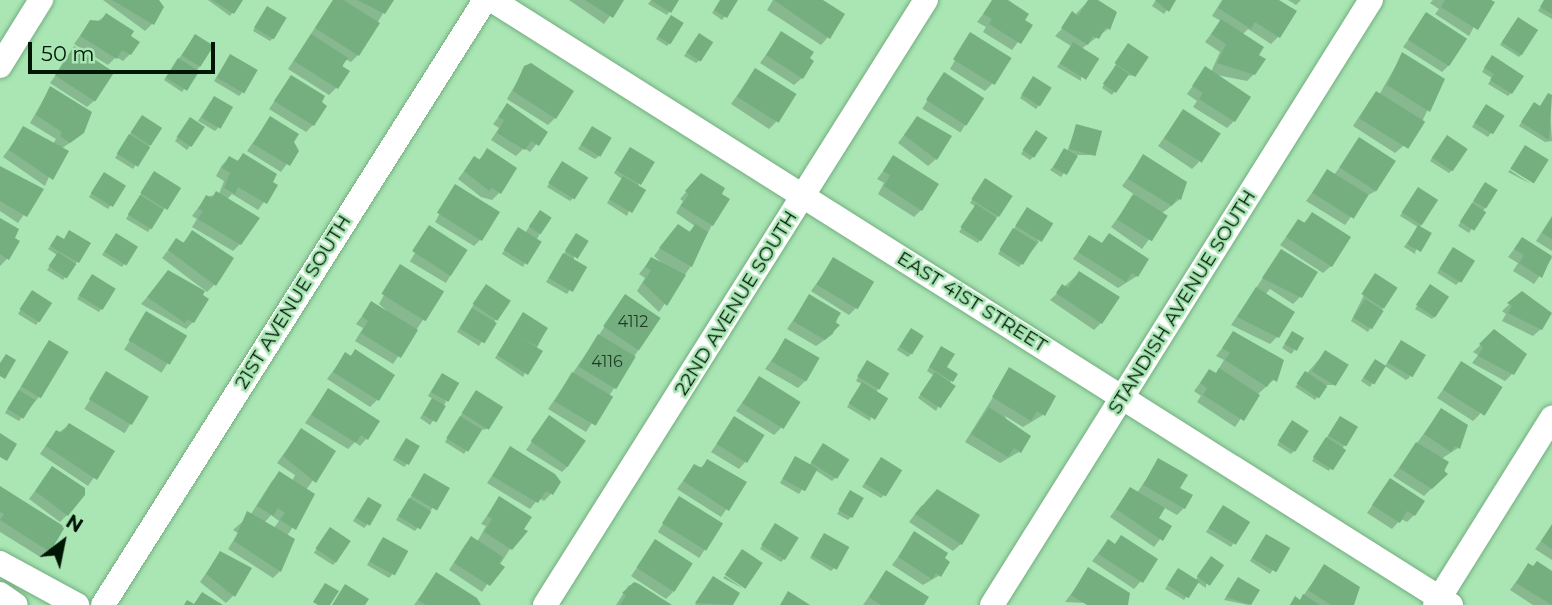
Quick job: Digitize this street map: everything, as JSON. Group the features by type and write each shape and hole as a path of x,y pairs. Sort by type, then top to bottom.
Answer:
{"street":[{"path":"0,65 41,0"},
{"name":"21ST AVENUE SOUTH","path":"103,605 485,0"},
{"name":"EAST 41ST STREET","path":"492,0 1122,397 1442,603"},
{"name":"22ND AVENUE SOUTH","path":"545,605 926,0"},
{"name":"STANDISH AVENUE SOUTH","path":"992,605 1371,0"},
{"path":"1442,603 1552,418"},
{"path":"0,563 78,605"},
{"path":"0,594 16,605"}],"building":[{"path":"112,0 159,0 164,7 154,25"},
{"path":"212,0 243,0 234,14"},
{"path":"333,0 343,0 380,23 359,56 315,28"},
{"path":"357,0 394,0 385,14"},
{"path":"585,0 624,0 613,18"},
{"path":"651,0 679,0 671,13"},
{"path":"720,0 738,0 727,18 714,10"},
{"path":"774,0 823,0 845,14 830,39"},
{"path":"992,0 1008,0 1029,14 1025,20 1033,25 1021,44 989,24 992,19 983,14"},
{"path":"1088,0 1098,0 1117,12 1110,30 1106,27 1099,39 1093,36 1088,45 1061,28 1072,11 1078,16"},
{"path":"1155,0 1176,0 1169,12"},
{"path":"1223,0 1279,0 1297,11 1280,38 1255,22 1251,29 1218,8"},
{"path":"1445,0 1495,2 1478,30 1441,7"},
{"path":"1544,0 1552,0 1552,14 1540,7"},
{"path":"267,6 287,18 274,39 254,27"},
{"path":"1426,12 1467,39 1449,66 1408,40"},
{"path":"106,13 134,31 131,36 140,42 131,55 122,50 117,59 80,36 90,20 101,21"},
{"path":"671,15 684,23 670,44 658,36"},
{"path":"1518,17 1538,30 1522,55 1502,42"},
{"path":"1221,19 1264,47 1259,55 1266,59 1255,75 1217,63 1226,44 1211,34"},
{"path":"781,31 814,52 810,58 814,61 803,79 766,55"},
{"path":"970,32 1012,58 995,85 953,59"},
{"path":"699,33 713,42 701,62 686,52"},
{"path":"195,34 214,46 200,67 182,55"},
{"path":"311,34 348,58 342,66 350,71 338,89 294,61"},
{"path":"1073,42 1099,58 1086,80 1060,63"},
{"path":"1128,43 1149,57 1135,77 1115,63"},
{"path":"74,46 114,72 95,101 55,75"},
{"path":"1402,52 1445,79 1430,112 1387,85"},
{"path":"230,54 258,70 244,93 216,77"},
{"path":"1492,55 1524,76 1512,94 1490,80 1494,74 1484,68"},
{"path":"178,58 199,71 187,91 166,78"},
{"path":"531,63 574,91 556,119 513,91 524,66"},
{"path":"1116,65 1129,74 1116,93 1103,84"},
{"path":"1205,66 1251,97 1235,122 1199,99 1203,93 1192,86"},
{"path":"755,68 797,94 779,123 737,97"},
{"path":"944,72 984,98 966,126 926,100"},
{"path":"291,75 325,96 322,102 327,106 314,126 274,101"},
{"path":"1033,76 1052,88 1040,106 1021,95"},
{"path":"50,86 92,112 84,133 70,143 60,136 62,132 36,115"},
{"path":"1376,91 1425,122 1408,149 1359,118"},
{"path":"1548,93 1552,95 1549,140 1521,122 1534,102 1540,106"},
{"path":"214,96 233,107 221,129 202,118"},
{"path":"507,103 548,132 539,146 531,141 525,150 497,133 504,120 498,117"},
{"path":"1486,104 1505,116 1493,134 1474,123"},
{"path":"1183,109 1221,134 1202,163 1164,138"},
{"path":"142,115 162,128 151,146 131,133"},
{"path":"270,116 299,134 294,142 299,151 290,166 253,144"},
{"path":"917,116 952,136 937,160 904,135"},
{"path":"190,117 205,127 192,147 177,137"},
{"path":"1076,124 1102,131 1095,156 1069,149"},
{"path":"23,126 69,151 53,180 9,150"},
{"path":"592,126 612,138 600,157 581,145"},
{"path":"1036,130 1048,138 1034,158 1023,150"},
{"path":"129,134 150,147 138,167 117,154"},
{"path":"1447,135 1468,149 1453,171 1432,157"},
{"path":"1359,137 1396,161 1376,191 1339,167"},
{"path":"1525,145 1549,160 1534,184 1510,169"},
{"path":"630,147 655,162 641,185 616,170"},
{"path":"487,148 517,168 501,194 492,188 489,191 464,171 474,156 480,160"},
{"path":"1064,148 1078,156 1067,175 1053,167"},
{"path":"243,153 277,174 273,182 278,185 267,204 238,187 235,194 224,188 230,173 222,168 229,156 238,161"},
{"path":"1143,154 1187,182 1181,200 1177,198 1172,206 1128,179"},
{"path":"893,155 939,184 922,211 884,186 890,175 883,171"},
{"path":"562,161 588,177 575,199 548,183"},
{"path":"0,166 44,189 27,217 0,201"},
{"path":"1327,169 1369,195 1354,219 1312,193"},
{"path":"154,171 181,188 167,210 140,193"},
{"path":"104,172 126,186 113,207 91,193"},
{"path":"701,173 725,188 722,194 730,199 713,226 681,206 689,194 685,191"},
{"path":"623,176 646,190 632,213 609,199"},
{"path":"985,178 1013,196 999,217 971,199"},
{"path":"1485,182 1498,190 1486,209 1473,201"},
{"path":"455,184 500,212 482,241 437,213"},
{"path":"1418,187 1438,200 1422,225 1402,212"},
{"path":"216,191 260,218 241,245 198,219 203,211 198,209 206,195 212,198"},
{"path":"1133,194 1168,216 1152,241 1117,219"},
{"path":"140,195 164,210 152,229 128,215"},
{"path":"1472,203 1486,212 1474,231 1460,221"},
{"path":"976,204 997,218 981,241 960,227"},
{"path":"1027,207 1053,223 1042,242 1015,226"},
{"path":"540,210 552,218 540,234 529,227"},
{"path":"1312,212 1351,237 1332,267 1286,237 1298,219 1305,223"},
{"path":"1552,217 1552,239 1542,233"},
{"path":"0,218 19,229 15,238 20,241 9,260 0,254"},
{"path":"678,224 690,232 695,224 708,232 692,267 659,248"},
{"path":"429,225 468,250 451,276 412,251"},
{"path":"1418,225 1432,233 1421,252 1407,244"},
{"path":"518,227 542,242 527,265 504,250"},
{"path":"1013,228 1037,243 1023,265 999,250"},
{"path":"69,230 91,243 79,263 50,246 57,235 64,239"},
{"path":"192,230 234,258 216,286 168,250 176,238 184,243"},
{"path":"116,233 138,247 126,265 104,252"},
{"path":"576,233 589,241 578,259 565,251"},
{"path":"1109,233 1149,259 1138,277 1132,273 1126,282 1078,252 1089,235 1102,243"},
{"path":"1522,237 1552,256 1542,278 1519,263 1524,255 1514,249"},
{"path":"1453,247 1475,261 1461,283 1439,269"},
{"path":"1281,249 1318,272 1302,298 1262,278"},
{"path":"58,252 76,264 67,278 48,266"},
{"path":"563,253 587,267 573,292 548,278"},
{"path":"651,257 686,275 667,306 643,283 651,270 645,267"},
{"path":"833,257 874,282 858,309 817,284"},
{"path":"400,264 444,292 426,321 381,294"},
{"path":"168,270 205,291 203,295 209,299 194,323 187,319 185,323 147,297"},
{"path":"1079,271 1120,297 1102,324 1056,293 1062,284 1068,288"},
{"path":"1375,273 1398,288 1384,309 1361,294"},
{"path":"92,274 116,289 102,310 79,295"},
{"path":"486,284 511,301 497,321 473,304"},
{"path":"1430,284 1449,297 1435,318 1416,305"},
{"path":"1256,287 1295,312 1279,338 1237,317"},
{"path":"32,290 52,303 40,322 19,309"},
{"path":"1522,291 1552,313 1542,330 1508,313 1512,306 1507,303"},
{"path":"625,294 661,318 639,350 603,326"},
{"path":"809,294 841,313 835,322 840,325 825,340 793,321"},
{"path":"1365,299 1384,311 1372,329 1353,318"},
{"path":"371,301 418,330 401,358 361,333 368,321 362,316"},
{"path":"472,308 497,323 484,344 460,329"},
{"path":"146,311 187,336 170,365 128,340"},
{"path":"523,312 548,328 537,346 521,338 543,351 528,375 497,355"},
{"path":"911,328 924,336 912,355 899,347"},
{"path":"1494,329 1527,354 1514,375 1478,356 1483,347 1479,344"},
{"path":"1233,331 1284,360 1277,382 1272,379 1267,387 1225,360 1230,353 1222,348"},
{"path":"1292,331 1304,338 1297,351 1284,344"},
{"path":"598,334 636,357 616,389 578,367"},
{"path":"785,338 820,358 806,381 772,361"},
{"path":"49,340 69,352 41,398 21,386"},
{"path":"1401,340 1426,355 1412,377 1388,362"},
{"path":"941,346 955,354 947,367 958,374 953,382 929,367"},
{"path":"355,349 395,375 379,401 333,372 345,352 351,356"},
{"path":"1325,350 1349,365 1335,386 1312,371"},
{"path":"6,354 16,360 5,379 0,376 0,363"},
{"path":"1375,359 1386,366 1374,385 1363,378"},
{"path":"867,360 889,373 880,390 857,376"},
{"path":"1461,361 1503,387 1485,416 1443,390"},
{"path":"1009,367 1056,396 1045,416 1037,411 1031,421 992,397"},
{"path":"1219,368 1260,395 1244,421 1203,395 1207,388 1200,383 1209,369 1216,373"},
{"path":"106,371 149,397 132,425 89,399"},
{"path":"1305,371 1327,386 1319,399 1297,383"},
{"path":"572,372 613,397 596,426 554,401"},
{"path":"935,372 956,386 941,408 920,394"},
{"path":"442,373 459,383 448,402 431,392"},
{"path":"759,376 801,402 784,429 742,403"},
{"path":"862,382 888,398 875,420 849,403"},
{"path":"328,388 380,421 368,440 361,435 356,443 311,415"},
{"path":"19,390 35,400 23,419 7,409"},
{"path":"476,390 503,407 489,430 462,413"},
{"path":"432,398 446,406 436,422 422,414"},
{"path":"989,407 1031,436 1021,453 1014,448 1008,457 971,434"},
{"path":"1441,408 1468,425 1460,449 1455,446 1451,452 1424,434"},
{"path":"549,415 586,441 568,467 531,441"},
{"path":"460,416 482,430 468,452 446,438"},
{"path":"734,416 765,435 747,463 717,444"},
{"path":"1340,416 1358,427 1346,447 1328,436"},
{"path":"1292,420 1309,431 1295,452 1278,441"},
{"path":"69,423 115,451 97,480 46,446 56,430 62,433"},
{"path":"301,428 336,451 316,483 283,456"},
{"path":"0,433 17,444 7,461 0,457"},
{"path":"1326,437 1346,450 1333,470 1313,457"},
{"path":"406,438 420,446 409,465 395,457"},
{"path":"1416,442 1449,462 1444,471 1448,474 1432,489 1399,468"},
{"path":"823,443 849,459 837,479 811,463"},
{"path":"510,446 555,474 561,482 553,495 546,491 538,503 492,476"},
{"path":"795,456 818,469 805,491 782,479"},
{"path":"881,457 902,470 886,497 865,483"},
{"path":"1158,458 1188,475 1180,488 1193,495 1185,509 1143,485"},
{"path":"707,459 747,482 729,511 683,481 694,464 702,468"},
{"path":"52,466 85,488 85,495 68,516 35,491"},
{"path":"279,471 315,494 296,530 280,520 285,513 278,508 273,516 257,506"},
{"path":"424,473 450,488 437,511 411,496"},
{"path":"1390,478 1425,501 1415,516 1407,511 1400,523 1372,505"},
{"path":"0,486 65,527 50,552 0,520 4,514 0,512"},
{"path":"1130,487 1165,508 1159,518 1172,526 1163,541 1116,509"},
{"path":"937,489 980,515 962,545 915,514"},
{"path":"850,490 864,498 852,518 838,510"},
{"path":"499,496 532,517 524,529 528,531 512,550 484,532 492,519 487,516"},
{"path":"679,496 723,524 706,551 662,523"},
{"path":"368,497 382,505 370,526 356,518"},
{"path":"409,498 431,511 420,529 398,516"},
{"path":"1223,505 1250,522 1236,545 1209,528"},
{"path":"247,511 295,539 281,572 234,541"},
{"path":"775,523 799,538 785,560 761,545"},
{"path":"1552,524 1552,549 1541,541"},
{"path":"330,527 351,541 336,563 315,549"},
{"path":"914,531 948,553 945,558 950,562 941,577 936,573 932,579 898,557"},
{"path":"824,533 849,547 837,570 811,556"},
{"path":"1266,534 1290,548 1276,572 1252,558"},
{"path":"1121,535 1158,559 1143,583 1098,554 1108,539 1115,544"},
{"path":"471,536 503,557 499,563 505,567 490,586 454,563"},
{"path":"383,537 408,551 395,576 369,561"},
{"path":"655,539 693,564 674,592 636,568"},
{"path":"742,549 763,563 745,589 725,575"},
{"path":"220,551 252,568 235,597 206,574"},
{"path":"1211,556 1224,565 1210,586 1197,576"},
{"path":"1537,561 1552,571 1552,605 1516,583 1528,563 1533,566"},
{"path":"1324,564 1360,587 1354,605 1331,605 1308,590"},
{"path":"1088,567 1130,593 1128,605 1087,605 1071,595"},
{"path":"1178,568 1199,581 1189,598 1167,585"},
{"path":"886,570 929,597 924,605 881,605 869,597"},
{"path":"436,572 477,598 481,605 426,605 418,600"},
{"path":"713,576 740,593 733,605 695,603"},
{"path":"1238,577 1260,590 1251,605 1226,597"},
{"path":"634,582 672,605 620,605 626,595 622,593"},
{"path":"325,583 339,591 330,605 318,605 313,602"},
{"path":"345,584 369,599 365,605 332,605"},
{"path":"788,591 810,605 780,605"},
{"path":"202,592 223,605 184,605 187,600 194,604"},
{"path":"1303,594 1320,605 1290,605 1295,596 1300,600"}]}
